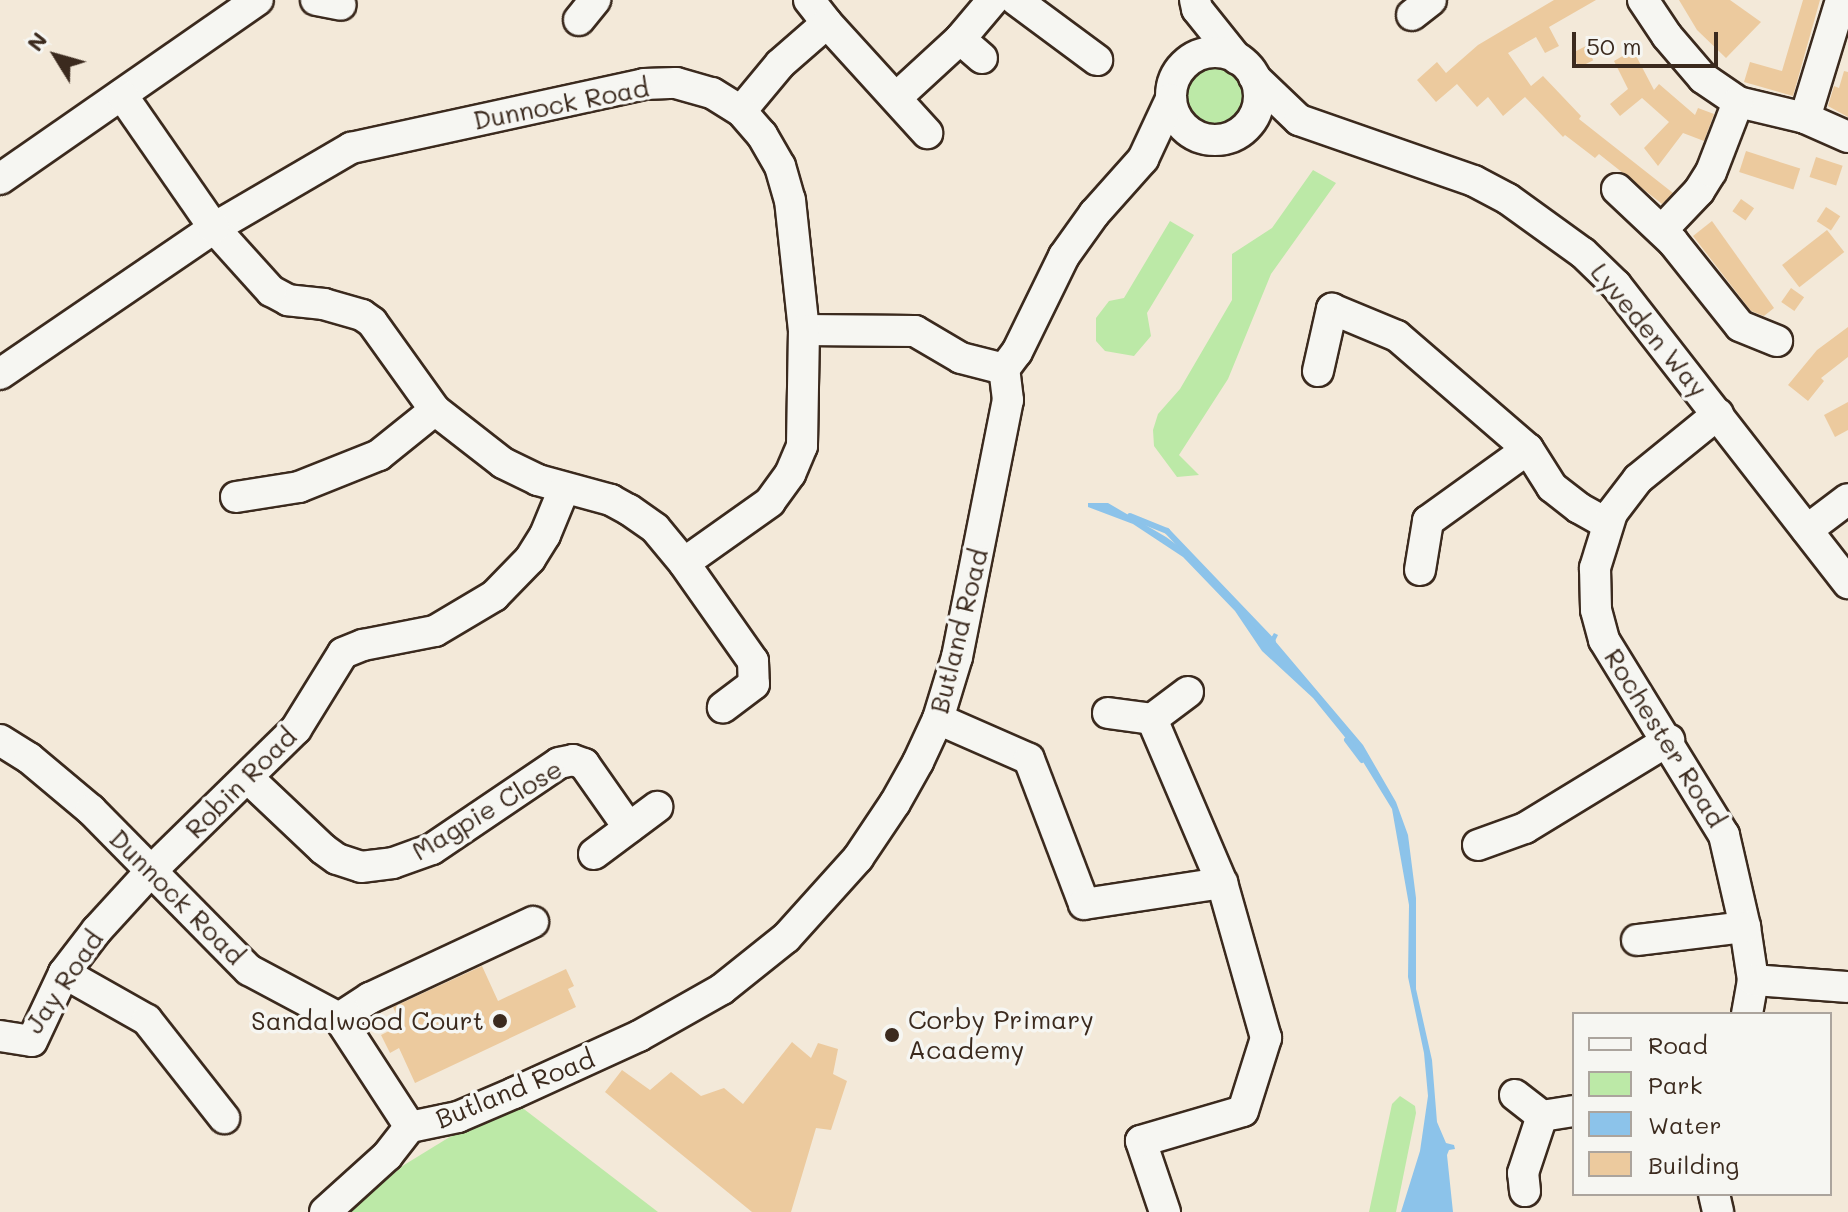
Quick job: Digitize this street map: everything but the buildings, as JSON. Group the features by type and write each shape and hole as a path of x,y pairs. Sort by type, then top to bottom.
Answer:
{"street":[{"path":"0,179 258,0"},
{"path":"897,97 971,48 993,0"},
{"path":"1016,0 1097,60"},
{"path":"1643,0 1667,36 1703,78 1738,102 1805,118 1848,137"},
{"path":"1805,118 1841,0"},
{"name":"Lyveden Way","path":"1182,67 1196,5"},
{"name":"Lyveden Way","path":"1196,5 1245,68 1299,120 1474,181 1539,219 1583,253 1616,285 1848,583"},
{"path":"741,111 818,12 927,133"},
{"path":"804,330 915,331 961,358 1004,369 1017,352 1064,256 1094,214 1143,159 1182,67 1206,53 1220,53 1245,68 1259,101 1255,115 1241,131 1223,139 1143,159"},
{"name":"Dunnock Road","path":"0,374 214,228 351,148 644,84 688,86 712,93 741,111 762,135 780,166 790,200 804,330 802,446 790,474 770,502 684,563"},
{"path":"122,95 214,228 271,291 288,300 343,307 372,322 435,410 503,463 564,489 611,500 642,517 684,563 753,661 754,684 723,707"},
{"path":"1171,99 1176,118 1185,129 1210,140"},
{"path":"1662,230 1699,191 1711,172 1738,102"},
{"name":"Lyveden Way","path":"1241,131 1299,120"},
{"path":"1617,189 1662,230 1740,326 1777,341"},
{"path":"1318,371 1332,309 1397,336 1528,449 1552,487 1579,508 1606,523"},
{"name":"Butland Road","path":"325,1212 387,1156 410,1127 458,1117 639,1036 695,1006 750,969 817,907 858,858 895,803 938,719 971,593 1000,444 1008,400 1004,369"},
{"path":"236,497 299,487 379,455 435,410"},
{"name":"Rochester Road","path":"1718,414 1638,479 1606,523 1595,568 1596,610 1604,640 1669,740 1724,835 1745,927 1753,980 1747,1012"},
{"path":"1420,570 1428,521 1528,449"},
{"name":"Robin Road","path":"152,870 296,729 343,653 363,645 435,631 476,609 514,578 545,535 564,489"},
{"path":"1807,530 1848,499"},
{"path":"1108,713 1152,719 1188,692"},
{"path":"938,719 1029,759 1084,904 1222,883"},
{"path":"1152,719 1222,883 1266,1038 1243,1111 1141,1141 1165,1212"},
{"name":"Dunnock Road","path":"0,740 29,758 91,810 249,970 339,1018 410,1127"},
{"path":"1478,845 1525,828 1669,740"},
{"name":"Magpie Close","path":"248,778 323,849 337,859 361,867 393,863 432,849 559,763 573,760 584,764 629,828"},
{"path":"594,854 657,807"},
{"name":"Jay Road","path":"0,1036 32,1041 64,973 152,870"},
{"path":"339,1018 370,998 533,922"},
{"path":"1637,940 1745,927"},
{"path":"64,973 147,1020 224,1118"},
{"path":"1753,980 1848,987"},
{"path":"1515,1095 1542,1116 1572,1111"},
{"path":"1525,1191 1523,1173 1542,1116"}],"green space":[{"path":"1214,64 1226,66 1236,73 1243,83 1243,107 1236,117 1226,124 1214,126 1202,124 1192,117 1185,107 1183,95 1185,83 1192,73 1202,66"},
{"path":"1313,170 1336,183 1271,274 1228,379 1179,455 1199,475 1177,477 1154,446 1153,430 1158,414 1180,389 1232,300 1232,254 1272,228"},
{"path":"1170,221 1194,235 1147,313 1151,336 1134,356 1105,351 1096,341 1096,318 1109,301 1124,298"},
{"path":"1400,1096 1415,1106 1416,1113 1396,1212 1369,1212 1392,1104"},
{"path":"520,1106 658,1212 348,1212 404,1165 448,1138"}],"water":[{"path":"1088,503 1108,503 1166,537 1184,550 1263,633 1271,638 1274,633 1278,635 1275,641 1363,745 1396,802 1408,835 1416,898 1416,989 1432,1060 1437,1122 1446,1143 1454,1145 1455,1149 1449,1150 1447,1155 1453,1212 1401,1212 1420,1151 1428,1096 1424,1053 1408,977 1409,905 1392,809 1357,752 1313,698 1262,651 1235,611 1183,557 1133,524 1088,507"}],"waterway":[{"path":"1130,516 1167,531 1273,642"},
{"path":"1347,740 1362,760"}],"place":[{"name":"Sandalwood Court","path":"500,1021"},
{"name":"Corby Primary Academy","path":"892,1035"}]}
